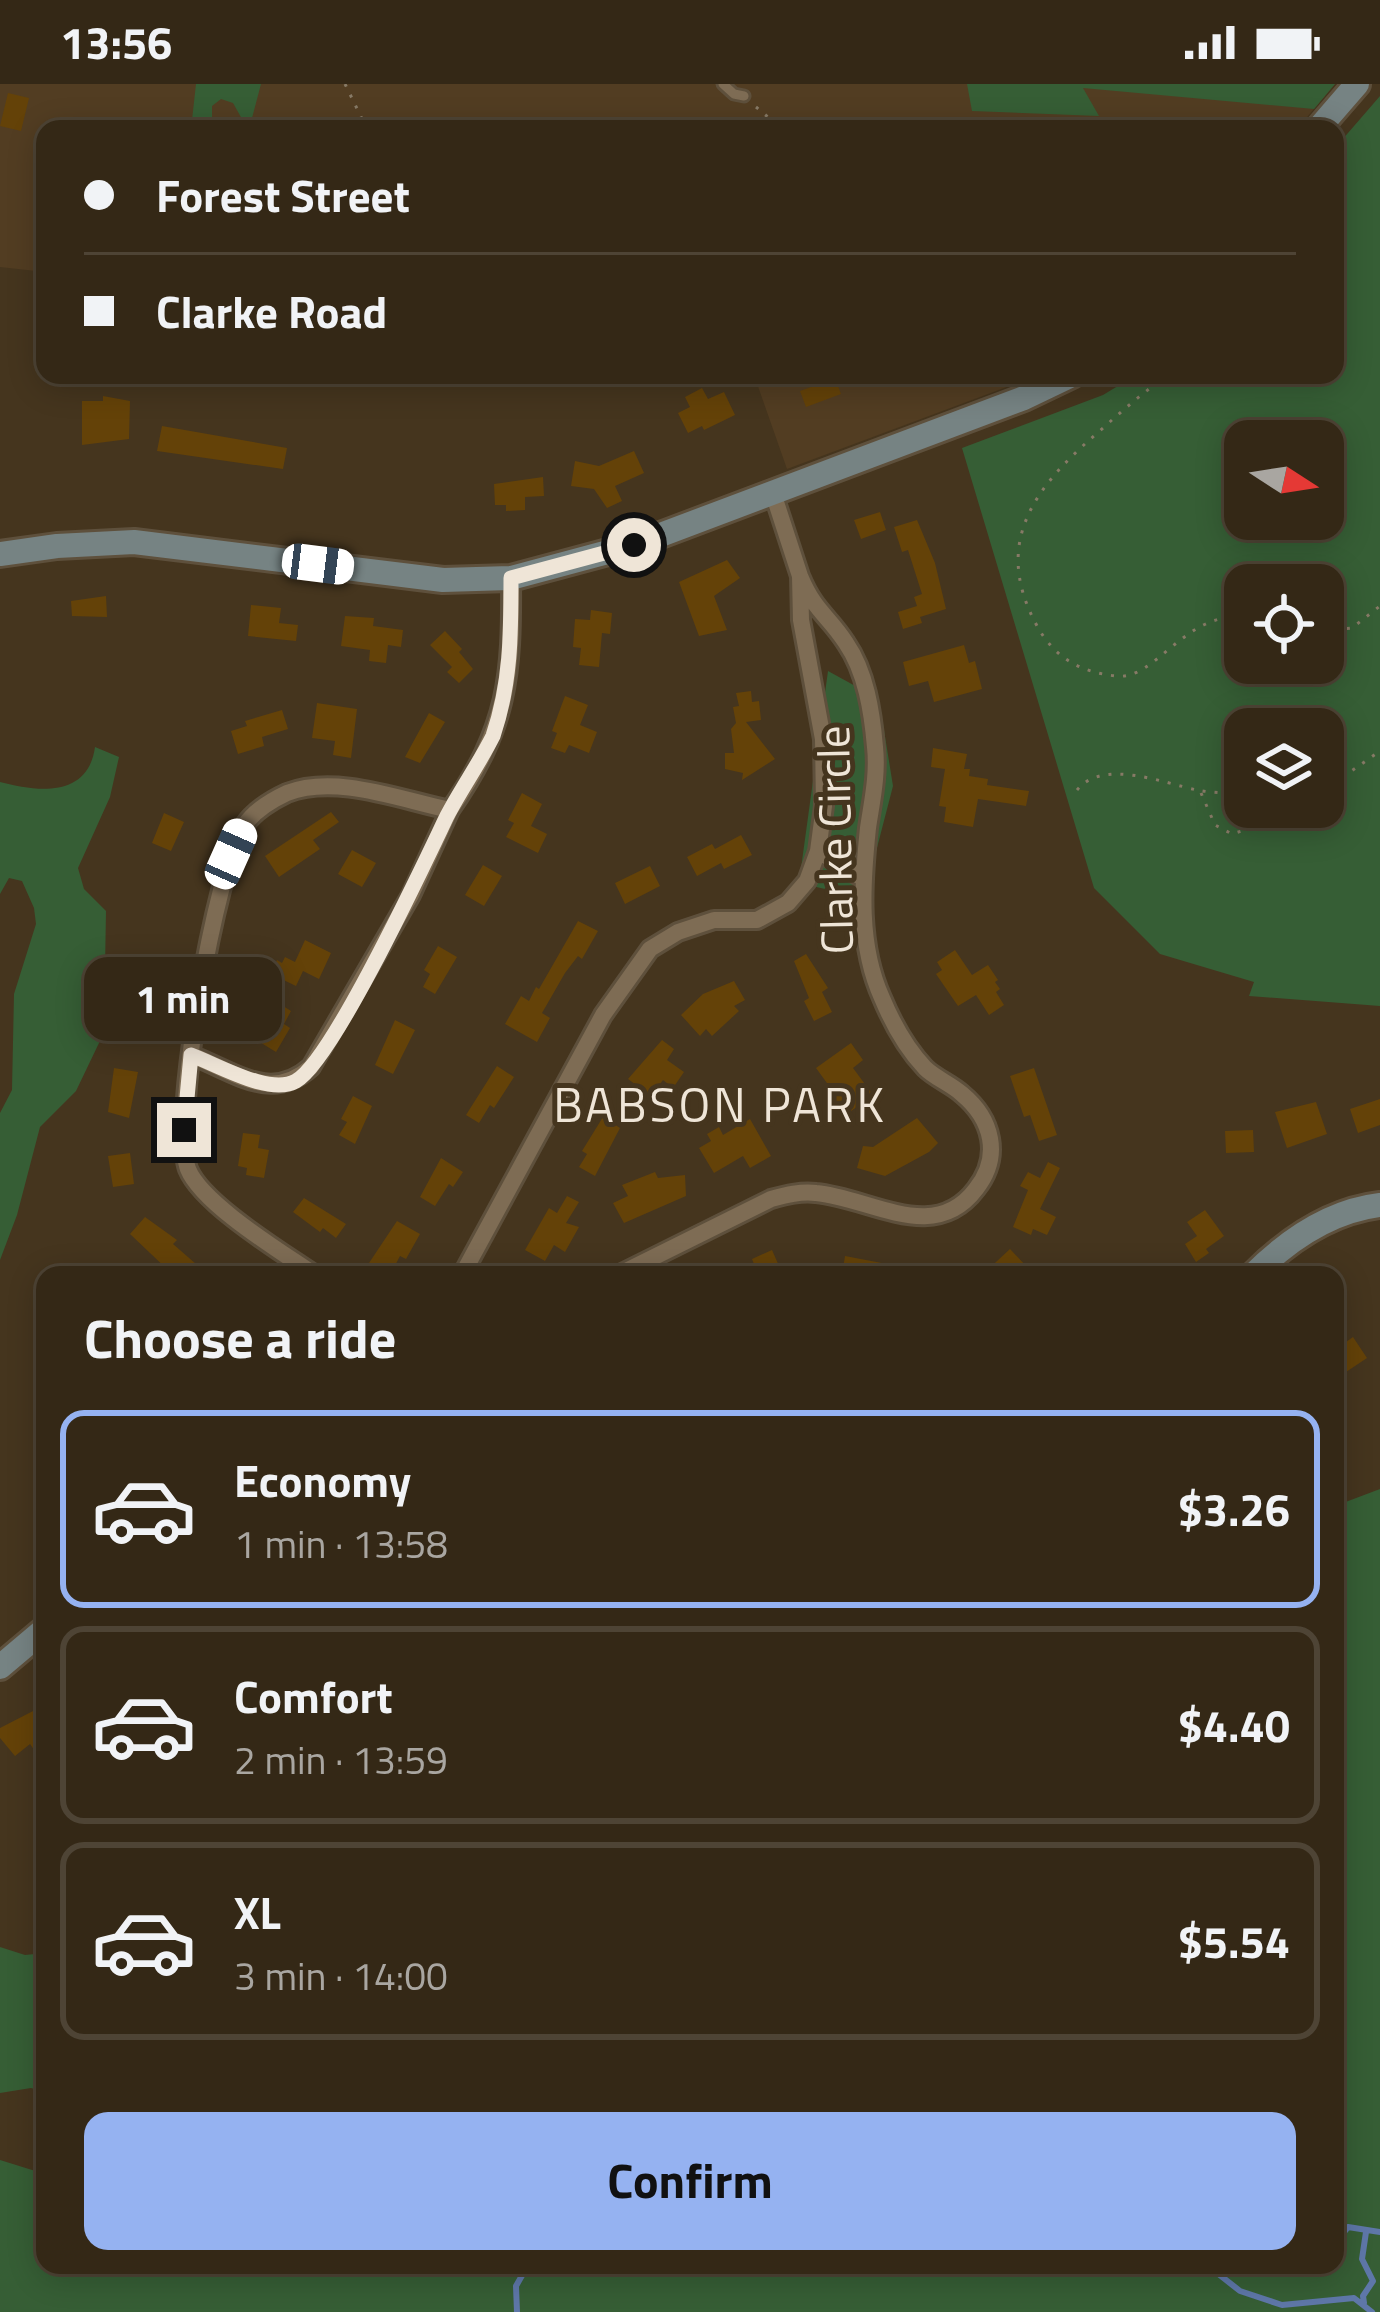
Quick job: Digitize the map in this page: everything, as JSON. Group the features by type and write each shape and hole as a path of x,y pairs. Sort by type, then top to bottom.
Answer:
{"street":[{"path":"1326,120 1357,84"},
{"path":"0,554 134,542 443,580 511,578 634,545 1053,384"},
{"path":"467,1266 603,1015 650,949 678,932 714,920 757,920 788,903 807,881 818,850 824,806 823,739 801,620 800,576 773,493"},
{"name":"Clarke Circle","path":"636,1266 790,1194 815,1192 919,1217 940,1217 977,1188 987,1168 992,1144 988,1123 961,1093 926,1070 881,997 866,953 864,879 876,777 867,692 846,642 819,614 800,576"},
{"path":"191,1055 276,1087 295,1082 311,1067 411,895 450,810 493,736 512,658 511,578"},
{"path":"302,1266 241,1224 188,1170 184,1130 191,1055 214,918 231,854 243,827 259,810 286,794 322,785 450,810"},
{"path":"818,850 864,879"},
{"path":"1264,1266 1306,1230 1380,1205"},
{"path":"0,1667 36,1637"}],"lane":[{"path":"723,84 744,96"}],"path":[{"path":"345,84 363,120"},
{"path":"744,96 772,120"},
{"path":"1157,384 1071,456 1030,508 1016,563 1027,608 1053,653 1118,677 1142,670 1193,628 1224,618"},
{"path":"1344,629 1380,606"},
{"path":"1344,776 1380,751"},
{"path":"1077,790 1082,783 1110,774 1224,793"},
{"path":"1200,791 1215,825 1232,834 1255,828"}],"shaded area":[{"path":"0,84 1335,84 1305,120 36,120 36,271 0,267"},
{"path":"757,384 1015,384 787,469"}],"green space":[{"path":"196,84 261,84 252,118 242,119 233,103 221,99 212,106 212,120 192,120"},
{"path":"967,84 1335,84 1314,109 1083,88 1099,116 972,111"},
{"path":"1380,96 1380,1006 1249,996 1254,982 1160,954 1094,888 962,448 1121,384 1344,384 1344,138"},
{"path":"828,671 879,699 893,786 864,898 799,883"},
{"path":"95,747 119,757 110,797 78,868 84,889 106,911 105,969 114,995 110,1020 76,1091 40,1127 0,1260 0,1113 12,1090 14,994 36,924 22,881 9,878 0,894 0,782 45,789 72,783 83,775"},
{"path":"1380,1489 1380,2312 0,2312 0,2160 36,2171 36,2274 1344,2274 1344,1503"},
{"path":"0,1947 36,1954 36,2089 0,2093"}],"building":[{"path":"8,93 29,98 21,131 0,126"},
{"path":"837,384 841,394 806,407 800,391"},
{"path":"702,388 708,399 724,392 735,415 688,433 678,413 690,407 685,397"},
{"path":"103,396 130,401 129,439 82,445 82,401 103,401"},
{"path":"162,426 287,448 283,469 157,451"},
{"path":"634,451 644,473 615,486 622,501 607,508 594,489 571,486 575,461 599,466"},
{"path":"543,477 544,496 525,497 525,510 506,511 506,505 495,505 494,484"},
{"path":"880,512 886,530 861,539 854,520"},
{"path":"917,520 935,563 946,609 920,617 922,623 903,629 898,612 917,606 914,597 922,594 908,550 902,552 894,527"},
{"path":"727,560 740,578 714,596 727,630 699,636 679,582"},
{"path":"106,596 107,617 72,616 71,601"},
{"path":"251,605 281,608 279,623 298,625 296,641 248,636"},
{"path":"591,610 612,613 610,634 602,633 599,667 579,665 581,648 573,647 575,619 590,620"},
{"path":"345,616 374,618 373,626 403,630 401,647 388,645 386,663 369,661 370,650 341,646"},
{"path":"445,631 473,669 459,683 447,672 452,667 430,645"},
{"path":"964,645 969,663 975,661 982,689 934,702 928,681 909,686 903,662"},
{"path":"751,691 752,702 759,701 761,720 746,722 775,759 742,780 743,773 725,769 725,753 734,753 731,729 736,723 733,707 739,706 736,693"},
{"path":"565,696 588,705 580,725 597,732 589,753 569,745 565,753 551,748"},
{"path":"317,703 357,709 351,758 333,755 335,741 312,738"},
{"path":"282,710 288,729 262,737 264,746 238,754 231,731 247,726 245,721"},
{"path":"429,713 445,722 420,763 405,757"},
{"path":"933,748 967,754 964,769 970,769 969,776 988,779 987,785 1029,791 1026,806 978,799 973,827 944,822 946,807 939,806 945,769 931,767"},
{"path":"522,793 542,804 531,826 547,834 538,853 506,837 514,823 508,820"},
{"path":"331,812 339,822 313,840 320,849 279,877 265,856"},
{"path":"164,813 184,822 171,851 152,843"},
{"path":"741,835 752,855 697,876 687,857"},
{"path":"352,850 376,863 362,887 338,874"},
{"path":"483,865 502,876 484,906 465,895"},
{"path":"650,866 660,886 625,904 615,883"},
{"path":"578,921 598,931 542,1013 550,1018 537,1042 505,1024 521,996 529,1001 539,989"},
{"path":"305,940 331,953 319,979 303,971 296,986 271,974 277,960 282,963 285,957 295,962"},
{"path":"438,946 457,957 435,994 423,987 430,974 424,970"},
{"path":"955,950 972,975 988,965 998,980 996,992 1004,1005 989,1015 976,995 958,1006 936,974 942,970 937,962"},
{"path":"806,954 828,988 822,992 832,1012 814,1021 794,961"},
{"path":"734,981 745,1000 734,1006 739,1011 712,1036 706,1029 700,1036 681,1015 703,994"},
{"path":"280,1004 291,1011 284,1024 290,1028 276,1052 258,1041"},
{"path":"395,1020 415,1030 393,1074 375,1065"},
{"path":"662,1040 674,1049 667,1060 684,1072 673,1088 663,1080 651,1096 628,1079"},
{"path":"851,1043 863,1060 853,1068 873,1095 847,1114 840,1103 833,1108 824,1096 832,1090 816,1068"},
{"path":"497,1066 514,1077 479,1123 466,1115"},
{"path":"114,1068 138,1072 129,1118 108,1112"},
{"path":"1034,1068 1057,1135 1039,1141 1030,1115 1024,1117 1010,1076"},
{"path":"353,1096 372,1106 355,1144 339,1135"},
{"path":"1380,1099 1380,1125 1358,1133 1350,1109"},
{"path":"1316,1102 1327,1134 1287,1148 1275,1112"},
{"path":"603,1117 620,1128 595,1176 579,1167 587,1154 582,1151"},
{"path":"917,1118 938,1143 929,1152 885,1176 857,1168 863,1146 873,1147"},
{"path":"750,1119 771,1156 750,1168 743,1156 714,1173 699,1148 711,1141 707,1134 719,1127 723,1135"},
{"path":"1253,1130 1254,1152 1226,1153 1225,1131"},
{"path":"243,1133 260,1135 258,1148 269,1150 264,1178 246,1175 247,1168 238,1166"},
{"path":"130,1153 134,1184 113,1187 108,1156"},
{"path":"441,1158 463,1172 435,1206 420,1197"},
{"path":"1048,1162 1060,1168 1040,1209 1056,1217 1047,1235 1033,1229 1031,1235 1013,1227 1028,1190 1020,1186 1028,1172 1040,1178"},
{"path":"655,1172 658,1178 685,1175 686,1196 624,1223 613,1203 628,1196 622,1185"},
{"path":"567,1196 579,1202 566,1223 579,1227 565,1252 554,1245 545,1261 525,1250 549,1208 557,1213"},
{"path":"304,1198 346,1224 336,1238 293,1212"},
{"path":"1205,1210 1224,1236 1196,1262 1185,1244 1197,1236 1187,1222"},
{"path":"145,1217 177,1240 173,1244 196,1264 164,1266 130,1234"},
{"path":"397,1221 420,1234 406,1259 400,1256 395,1266 369,1263"},
{"path":"1010,1249 1026,1266 992,1266"},
{"path":"772,1250 779,1266 750,1266 752,1259"},
{"path":"845,1256 898,1266 843,1266"},
{"path":"1353,1337 1367,1358 1346,1372 1344,1370 1344,1344"},
{"path":"35,1710 36,1750 30,1744 15,1756 0,1738 0,1728"}],"waterway":[{"path":"1344,2232 1348,2227 1380,2232"},
{"path":"1364,2303 1373,2281 1362,2259 1366,2232"},
{"path":"517,2312 516,2286 523,2274"},
{"path":"1218,2274 1240,2291 1282,2305 1354,2298 1372,2312"}],"district":[{"name":"BABSON PARK","path":"720,1105"}],"route":[{"path":"184,1130 191,1055 258,1083 276,1087 295,1082 311,1067 347,1007 493,736 512,658 511,578 634,545"}]}
